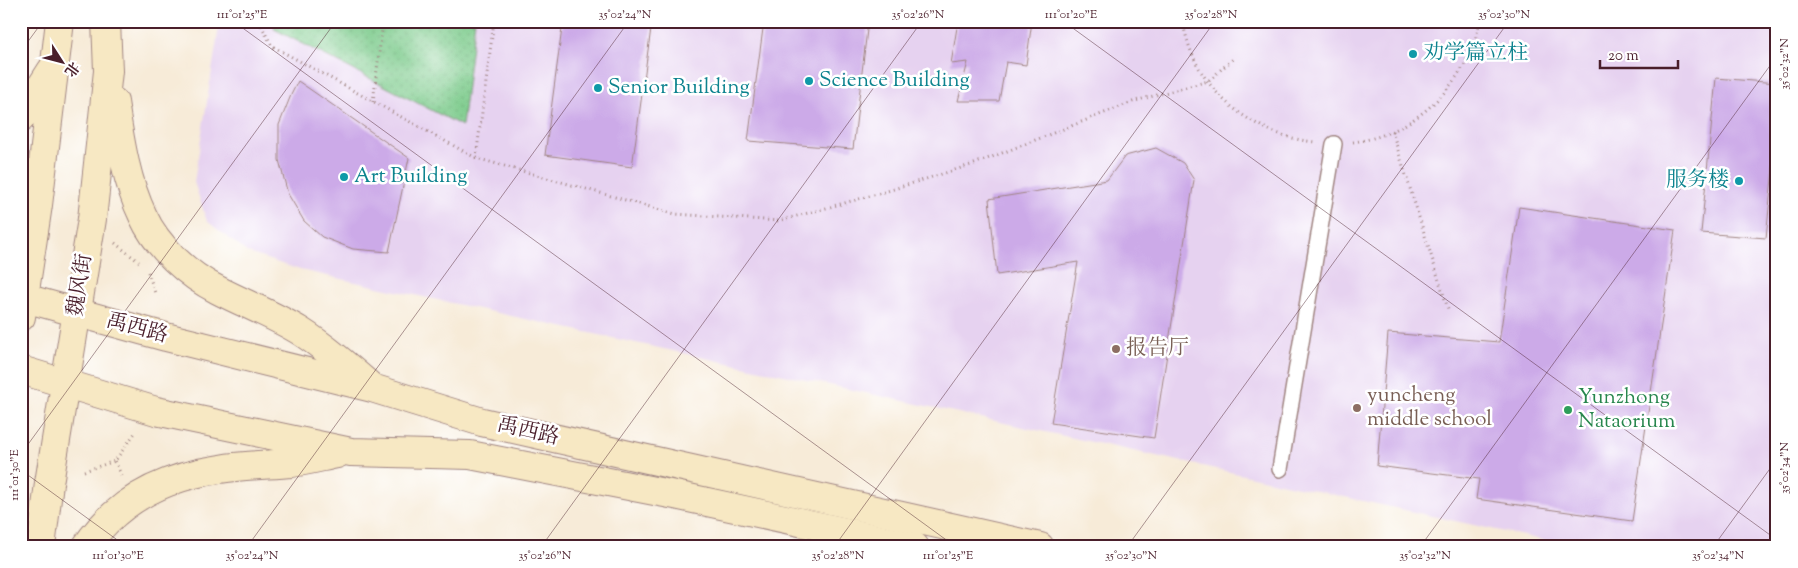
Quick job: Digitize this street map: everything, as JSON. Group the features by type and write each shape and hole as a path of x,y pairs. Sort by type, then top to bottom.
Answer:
{"main road":[{"path":"22,304 38,205 60,21"},
{"name":"魏风街","path":"41,547 92,219 108,71 106,21"},
{"path":"21,118 55,64"},
{"path":"108,71 118,128 135,198 144,218 160,242 185,268 200,279 217,290 299,331 332,353 372,388"},
{"name":"禹西路","path":"22,304 77,312 166,337 372,388 482,422 1040,547"},
{"name":"禹西路","path":"21,370 156,412 351,452 470,455 675,495 915,547"},
{"path":"86,547 105,523 133,498 173,480 193,473 221,468 294,462 351,452"}],"lane":[{"path":"1280,469 1334,144"}],"path":[{"path":"259,21 272,46 476,158 675,214 778,221 884,192 974,164 1135,101 1208,81 1234,58"},
{"path":"373,102 383,21"},
{"path":"476,158 494,21"},
{"path":"1182,21 1191,52 1208,81 1232,108 1263,128 1298,140 1334,144 1364,141 1392,131 1424,113 1450,87 1469,57 1480,22 1526,21"},
{"path":"1392,131 1449,312"},
{"path":"110,238 140,263"},
{"path":"147,269 155,293"},
{"path":"84,471 115,462 136,432"}],"shaded area":[{"name":"yuncheng middle school","path":"220,21 1777,21 1777,547 1575,547 300,270 248,253 207,221 194,182"}],"green space":[{"path":"275,21 475,21 462,126 274,29"}],"building":[{"name":"Senior Building","path":"563,21 652,21 632,167 545,155"},
{"name":"Science Building","path":"764,21 868,21 853,149 748,141"},
{"path":"958,21 1032,21 1026,65 1006,62 999,101 958,101 968,62 951,64"},
{"name":"服务楼","path":"1716,78 1777,83 1777,129 1766,238 1701,233"},
{"name":"Art Building","path":"298,81 409,158 389,252 353,249 322,237 304,221 288,194 279,160 279,125"},
{"name":"报告厅","path":"1156,148 1183,163 1194,180 1154,438 1051,423 1078,262 997,275 989,199 1107,180 1125,156"},
{"name":"Yunzhong Nataorium","path":"1519,207 1675,230 1632,521 1476,499 1479,479 1377,466 1388,333 1499,342"}],"place":[{"name":"劝学篇立柱","path":"1413,54"},
{"name":"Science Building","path":"809,81"},
{"name":"Senior Building","path":"598,88"},
{"name":"Art Building","path":"344,177"},
{"name":"服务楼","path":"1739,181"},
{"name":"报告厅","path":"1116,349"},
{"name":"yuncheng middle school","path":"1357,408"},
{"name":"Yunzhong Nataorium","path":"1568,410"}]}
